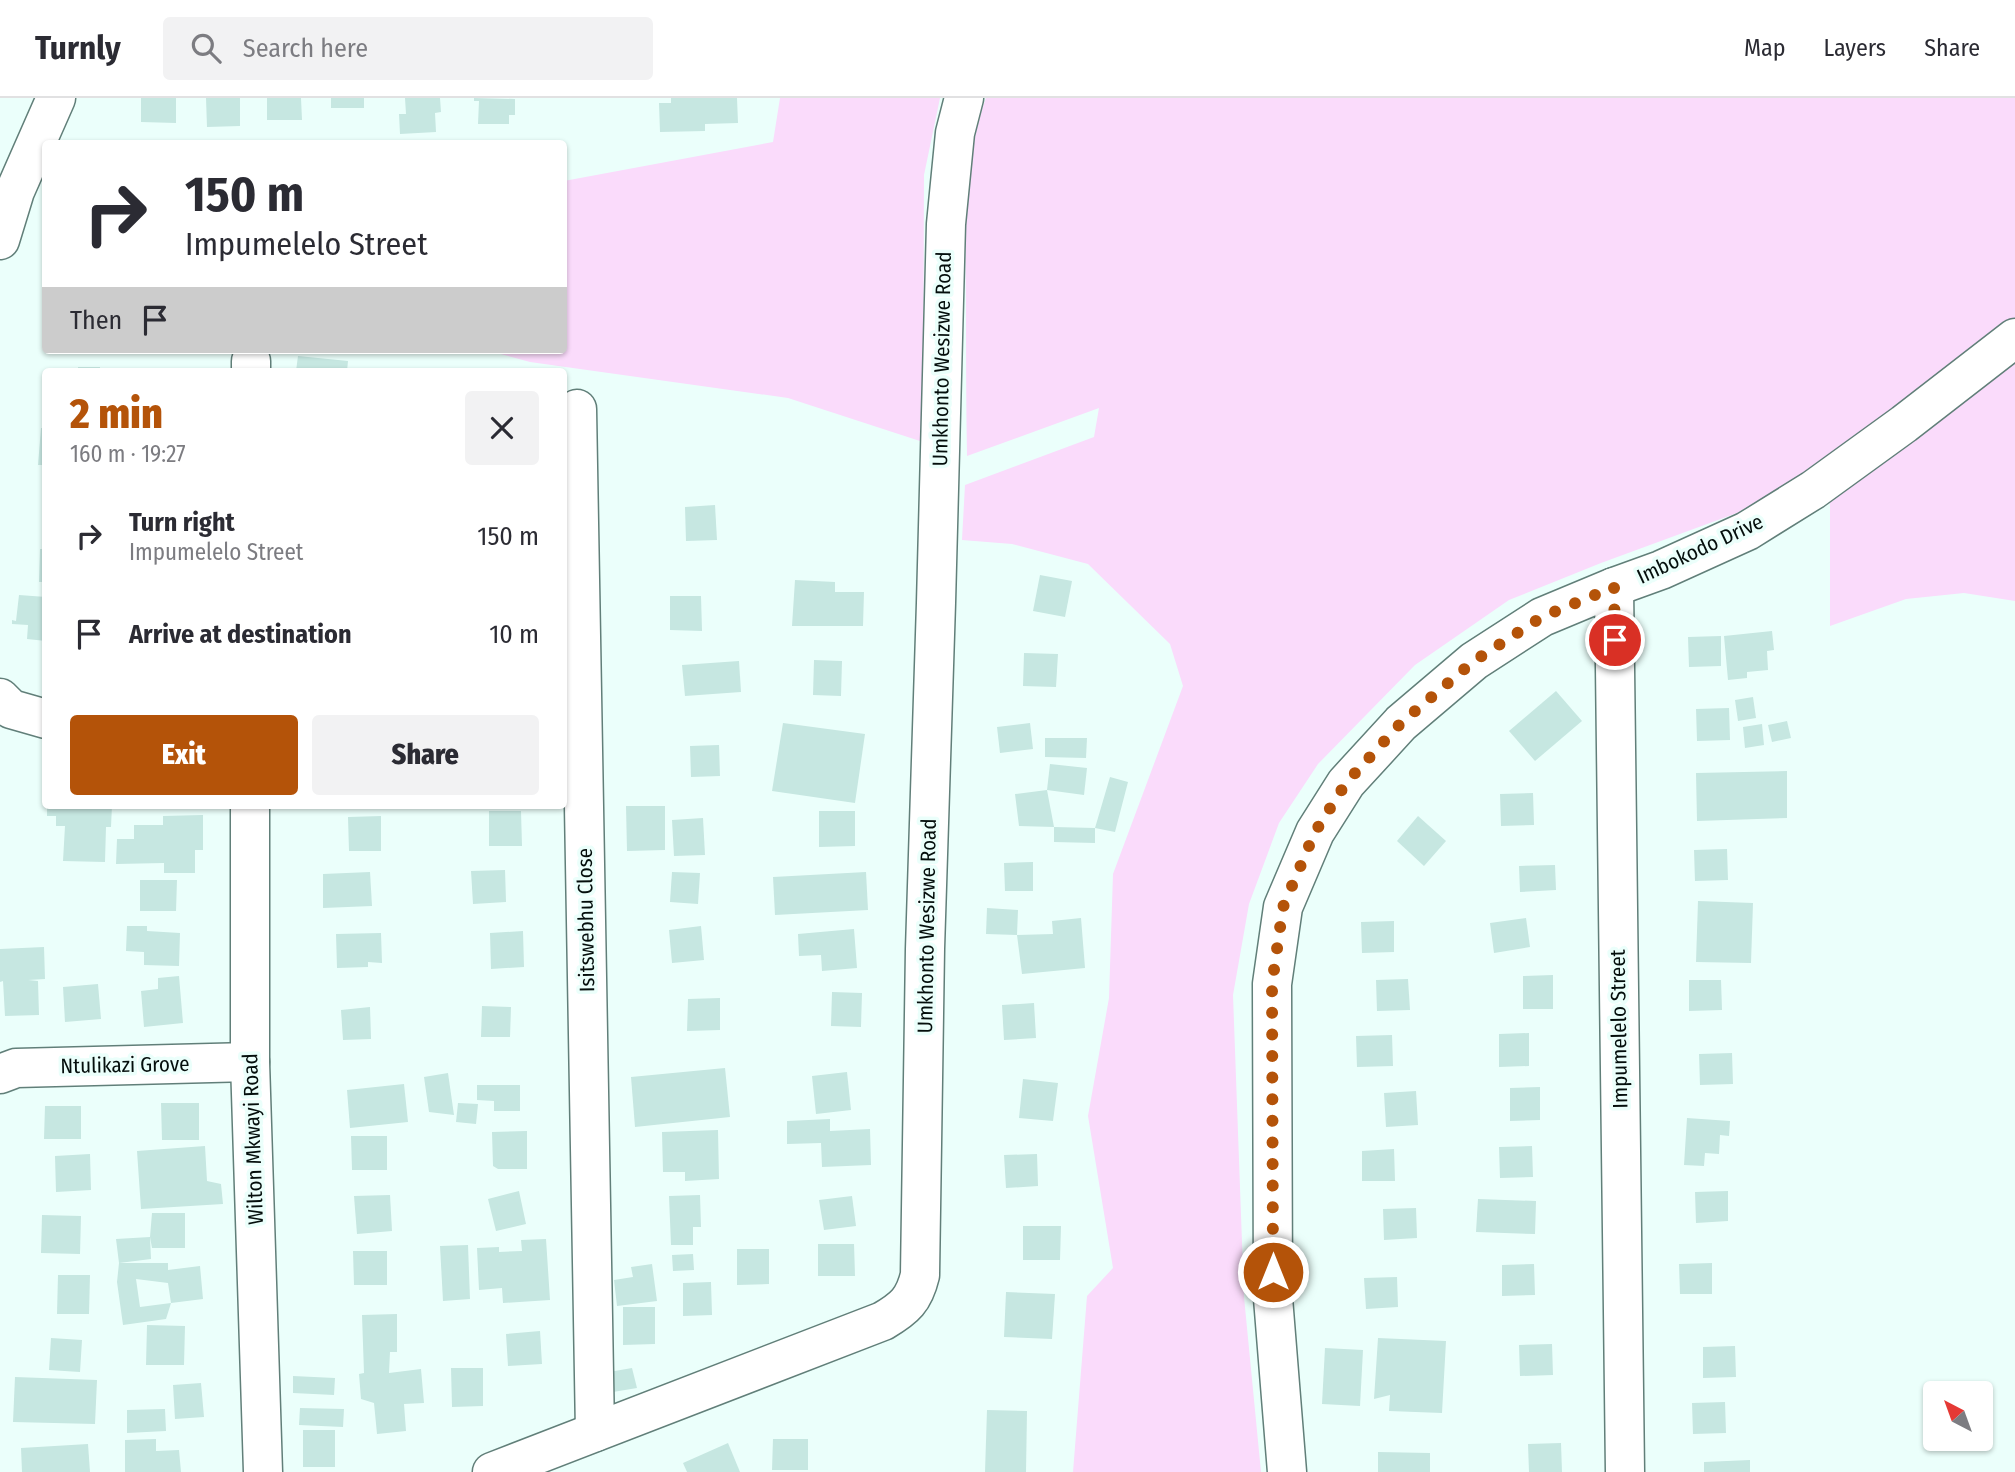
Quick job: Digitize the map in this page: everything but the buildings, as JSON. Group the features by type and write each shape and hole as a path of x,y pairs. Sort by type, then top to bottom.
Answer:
{"street":[{"path":"0,240 15,191 56,98"},
{"name":"Umkhonto Wesizwe Road","path":"492,1472 883,1321 908,1303 916,1291 920,1275 925,949 946,224 954,145 964,98"},
{"name":"Imbokodo Drive","path":"1287,1472 1273,1298 1272,984 1283,907 1315,832 1327,812 1346,783 1401,723 1474,661 1542,617 1661,570 1747,531 1813,490 2015,338"},
{"name":"Isitswebhu Close","path":"577,408 595,1432"},
{"name":"Impumelelo Street","path":"1614,587 1625,1472"},
{"path":"0,698 11,709 42,718"},
{"name":"Wilton Mkwayi Road","path":"250,809 250,1062 263,1472"},
{"name":"Ntulikazi Grove","path":"0,1073 16,1068 250,1062"}],"shaded area":[{"path":"780,98 940,98 924,175 923,442 788,398 530,362 501,354 567,354 567,180 773,142"},
{"path":"986,98 2015,98 2015,601 1964,593 1906,599 1830,626 1830,505 1820,464 1737,513 1509,600 1415,665 1318,764 1279,823 1249,904 1233,995 1244,1297 1261,1472 1073,1472 1087,1296 1113,1268 1088,1116 1109,998 1113,874 1183,686 1170,644 1088,564 1012,544 962,540 965,485 1094,437 1099,408 967,456 967,198 973,147"}],"route":[{"path":"1273,1272 1272,984 1283,907 1315,832 1346,783 1401,723 1474,661 1542,617 1614,587 1615,640"}]}
